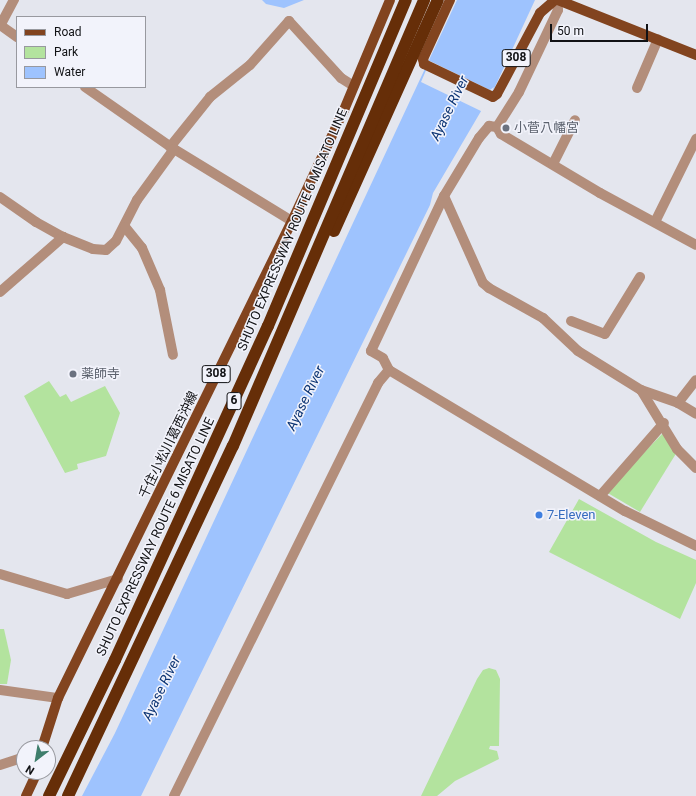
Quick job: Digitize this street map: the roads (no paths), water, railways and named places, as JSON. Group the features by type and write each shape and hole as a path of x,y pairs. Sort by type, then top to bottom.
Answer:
{"highway":[{"name":"SHUTO EXPRESSWAY ROUTE 6 MISATO LINE","path":"49,796 115,660 268,326 406,0"},
{"name":"6","path":"68,796 234,446 424,0"},
{"path":"268,326 431,0"},
{"path":"234,446 285,341 438,0"}],"main road":[{"name":"千住小松川葛西沖線","path":"45,740 58,698 118,579 292,221 354,86 390,0"},
{"name":"308","path":"450,0 423,59 427,67 488,96 497,94 540,13 556,0"},
{"path":"556,0 696,55"},
{"path":"26,796 33,780"}],"street":[{"path":"14,0 0,25 16,36"},
{"path":"497,127 519,92 558,10 556,0"},
{"path":"0,197 36,222 63,237 93,249 106,250 125,227 136,200 210,97 250,65 289,21 341,78 354,86"},
{"path":"637,88 658,39"},
{"path":"86,88 172,148 292,221"},
{"path":"553,164 575,120"},
{"path":"497,127 489,126 479,138 444,196 371,351 383,358 389,370 600,496 664,532 696,546"},
{"path":"497,127 501,134 696,245"},
{"path":"655,222 696,139"},
{"path":"444,196 483,283 543,318 578,351 641,390 678,403 696,414"},
{"path":"125,227 142,248 160,290 173,355"},
{"path":"0,292 63,237"},
{"path":"563,337 569,319 605,334 640,277"},
{"path":"174,796 378,382 389,370"},
{"path":"678,403 696,380"},
{"path":"641,390 664,423 677,449 696,468"},
{"path":"600,496 664,423"},
{"path":"0,574 67,594 118,579"},
{"path":"0,690 58,698"},
{"path":"0,765 16,760"}],"water":[{"path":"262,0 304,0 284,8 266,4"},
{"name":"Ayase River","path":"457,0 535,0 494,89 433,193 430,205 141,796 82,796 115,733"}],"place":[{"name":"小菅八幡宮","path":"506,128"},
{"name":"薬師寺","path":"73,374"},
{"name":"7-Eleven","path":"539,515"}]}
